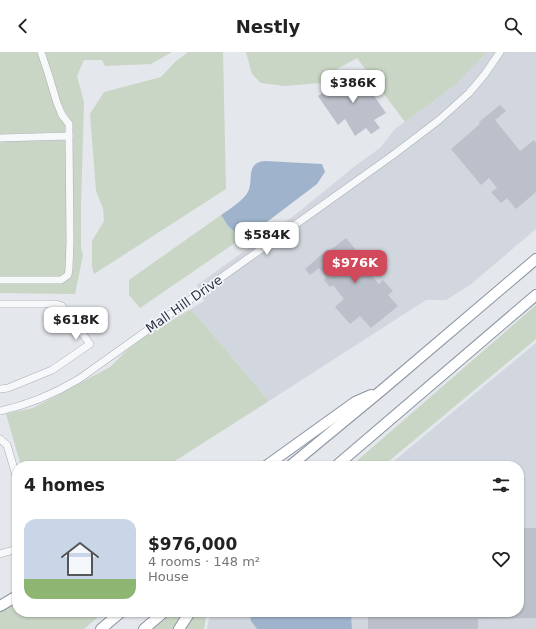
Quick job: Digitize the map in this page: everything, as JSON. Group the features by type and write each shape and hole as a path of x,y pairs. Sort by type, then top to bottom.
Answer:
{"highway":[{"path":"296,461 536,259"},
{"path":"342,461 536,295"},
{"path":"273,461 355,402 382,390"},
{"path":"347,461 392,418"},
{"path":"0,606 12,599"},
{"path":"101,629 115,617"},
{"path":"144,629 158,617"},
{"path":"180,629 187,617"}],"street":[{"path":"0,280 61,280 68,275 70,240 69,124 62,115 57,103 41,52"},
{"name":"Mall Hill Drive","path":"0,411 43,398 79,379 382,162 454,107 478,83 500,52"},
{"path":"0,138 69,136"},
{"path":"0,304 56,304 62,306 90,344 52,370 0,390"},
{"path":"0,439 7,445 12,462"},
{"path":"0,554 12,550"}],"shaded area":[{"path":"487,52 496,52 475,81 452,105 391,152 199,289 197,285 295,215 355,166 380,148 395,129 455,85"},
{"path":"504,52 536,52 536,229 470,285 446,300 426,300 269,401 191,309 204,301 202,295 441,123 480,86"},
{"path":"536,343 536,629 352,629 351,617 524,617 524,461 394,461"},
{"path":"250,617 251,621 257,629 207,629 209,618"}],"green space":[{"path":"0,52 38,52 54,104 60,117 66,125 66,132 0,134"},
{"path":"44,52 172,52 151,64 105,66 102,60 84,60 77,76 84,102 81,205 81,248 83,255 75,294 0,293 0,284 63,283 70,278 73,269 74,237 72,124 60,101 52,72"},
{"path":"188,52 223,52 226,189 94,274 92,267 92,241 104,221 103,208 96,191 90,114 104,92 161,77 175,62"},
{"path":"246,52 487,52 455,85 405,122 357,58 339,68 320,83 285,86 261,83 252,74"},
{"path":"66,140 67,241 65,273 60,276 0,277 0,143 2,141"},
{"path":"221,215 228,226 242,238 140,308 129,295 129,280"},
{"path":"536,305 536,339 389,461 357,461"},
{"path":"191,309 269,401 175,461 20,461 6,414 33,408 110,367 125,352 147,335"},
{"path":"12,604 12,617 98,617 84,629 0,629 0,611"},
{"path":"168,617 183,617 174,629 153,629"},
{"path":"191,617 206,617 204,629 183,629"}],"water":[{"path":"265,161 322,164 325,172 317,184 259,228 242,238 228,226 221,215 246,195 249,190 254,165"},
{"path":"250,617 351,617 352,629 257,629 251,621"}],"building":[{"path":"356,70 386,113 374,120 380,128 371,134 366,128 355,136 345,119 338,125 318,96"},
{"path":"500,105 506,111 495,120 520,151 534,140 536,143 536,192 516,209 507,198 501,203 491,192 497,188 489,178 481,185 451,149 480,124 479,122"},
{"path":"346,238 375,273 372,276 379,284 383,280 393,291 388,295 398,306 371,328 360,316 350,324 335,307 344,299 333,285 330,287 324,280 326,278 319,268 310,275 305,269 328,249 329,251"},
{"path":"524,528 536,528 536,618 478,619 478,629 368,629 368,617 524,617"}]}
